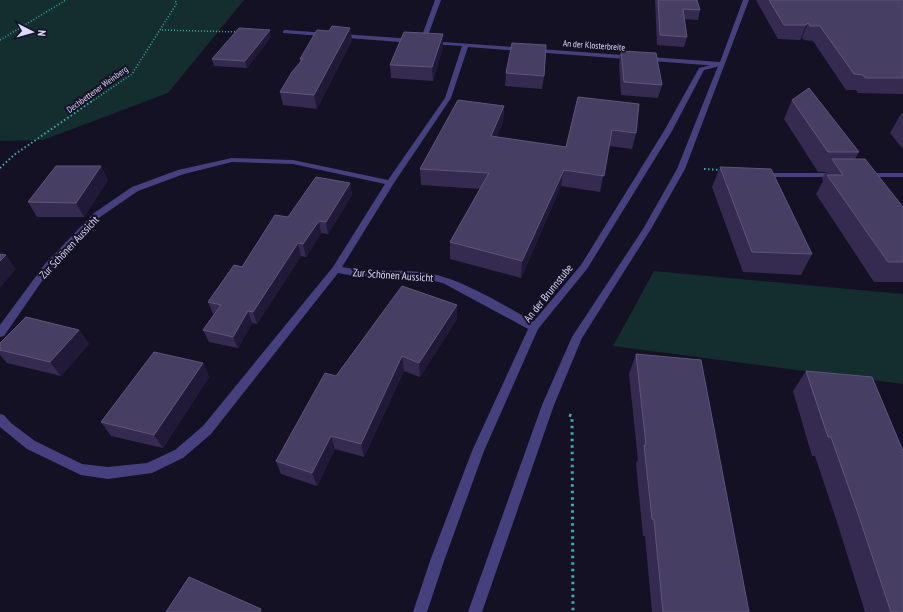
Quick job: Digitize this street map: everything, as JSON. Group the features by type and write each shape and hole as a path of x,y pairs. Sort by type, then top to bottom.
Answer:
{"street":[{"path":"423,41 438,0"},
{"path":"475,612 548,405 577,337 647,229 681,169 746,0"},
{"name":"An der Klosterbreite","path":"285,32 722,64"},
{"name":"Zur Schönen Aussicht","path":"0,419 7,427 31,446 81,469 108,474 148,469 179,454 207,430 336,269 390,183 448,98 465,45"},
{"name":"An der Brunnstube","path":"420,612 436,561 478,451 534,327 584,267 668,131 701,69 722,64"},
{"name":"Zur Schönen Aussicht","path":"0,333 48,266 97,215 135,189 181,172 232,160 293,162 390,183"},
{"path":"745,175 903,175"},
{"name":"Zur Schönen Aussicht","path":"336,269 354,274 421,275 446,280 534,327"}],"path":[{"path":"0,40 66,0"},
{"path":"174,0 177,3"},
{"name":"Dechbettener Weinberg","path":"0,168 14,155 132,74 162,30 179,0"},
{"path":"162,30 239,32"},
{"path":"681,169 725,170 745,175"},
{"path":"548,405 572,416 573,612"}],"green space":[{"path":"0,0 244,0 168,93 43,140 0,141"},
{"path":"654,271 903,294 903,384 613,346"}],"building":[{"path":"658,0 697,0 700,10 683,9 687,37 660,35"},
{"path":"769,0 903,0 903,78 865,78 863,75 854,74 820,26 810,26 808,23 806,25 784,25"},
{"path":"332,26 350,28 314,95 280,92 292,72 303,59 300,59 317,30 329,31"},
{"path":"239,28 270,30 245,61 212,59"},
{"path":"404,32 443,34 432,67 390,65"},
{"path":"512,43 546,45 544,76 506,73"},
{"path":"621,51 656,53 662,85 624,82"},
{"path":"809,88 859,152 828,152 792,100"},
{"path":"578,97 639,104 636,133 612,130 604,176 564,170 522,261 450,242 489,173 420,169 458,100 504,106 491,136 566,147"},
{"path":"832,159 865,159 903,207 903,262 888,262 827,175 843,175"},
{"path":"56,166 101,166 76,203 28,202"},
{"path":"720,167 771,169 812,254 752,252"},
{"path":"316,177 350,183 326,222 319,221 303,244 298,243 253,312 248,311 233,337 203,330 221,305 208,302 234,265 242,267 275,215 288,217"},
{"path":"0,254 6,255 0,261"},
{"path":"402,286 457,305 419,363 402,356 361,444 331,436 312,473 276,461 325,373 336,376"},
{"path":"26,317 79,330 50,362 0,350 0,343"},
{"path":"154,352 203,363 154,435 101,422"},
{"path":"636,354 701,360 749,612 663,612 654,520 652,519 644,445 646,445"},
{"path":"806,371 872,377 903,451 903,612 891,612 831,437 828,437"},
{"path":"189,577 261,609 260,612 166,612"}]}
